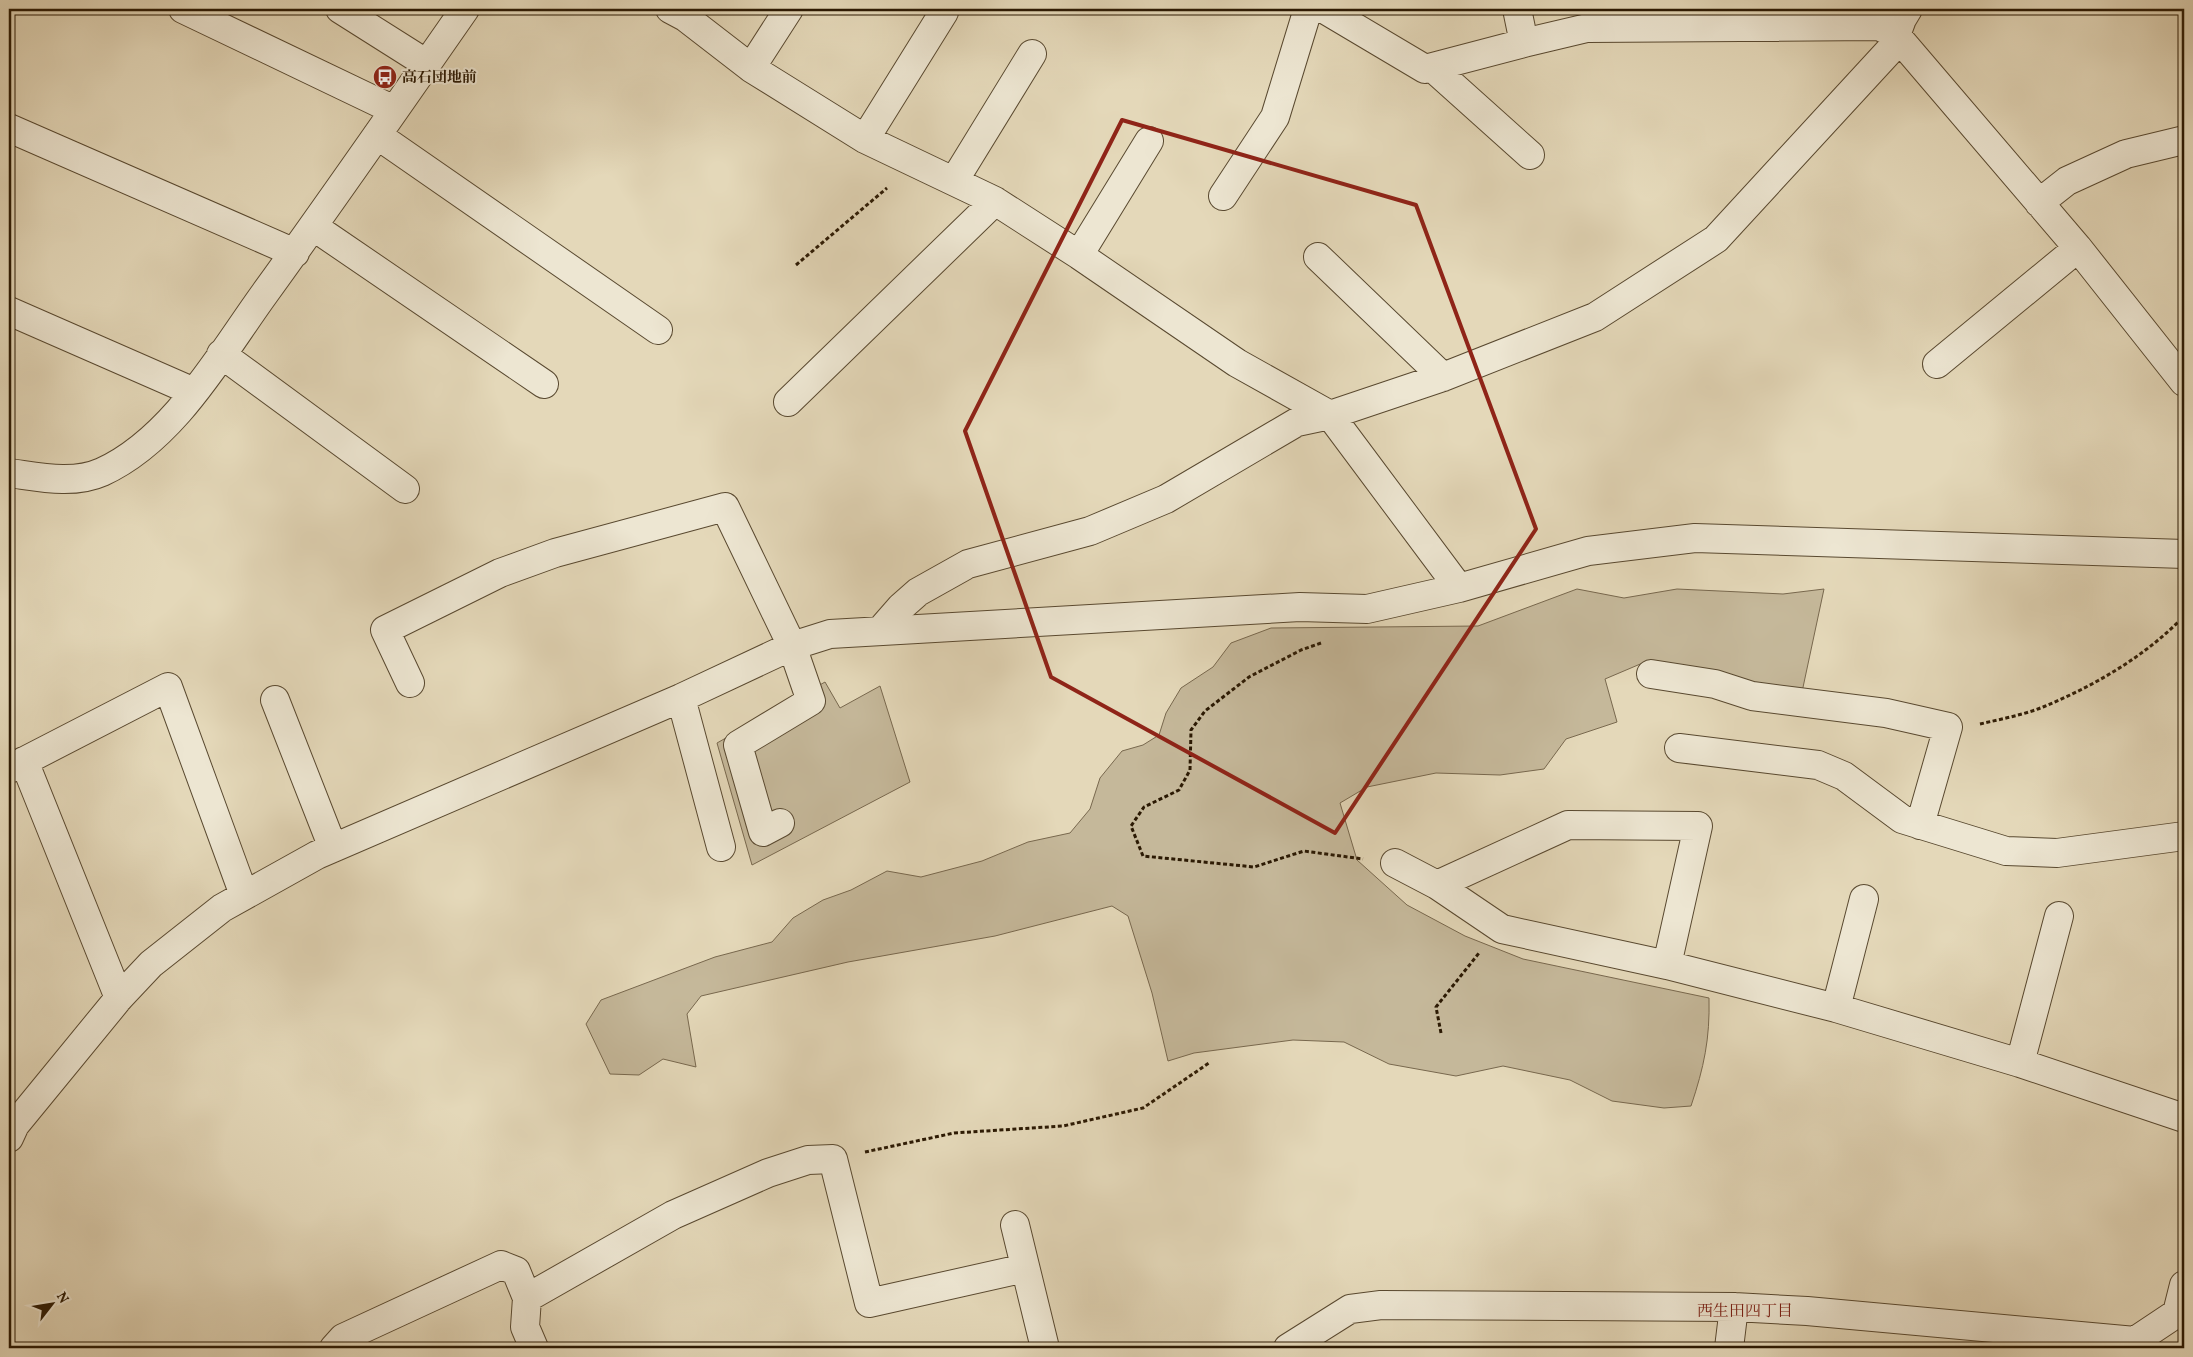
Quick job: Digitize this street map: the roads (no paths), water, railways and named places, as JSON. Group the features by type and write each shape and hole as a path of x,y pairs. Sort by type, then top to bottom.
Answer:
{"street":[{"path":"183,9 394,110"},
{"path":"340,9 427,64"},
{"path":"9,473 57,479 78,479 100,473 134,454 164,427 194,392 314,227 465,9"},
{"path":"670,9 685,17 750,68 865,139 995,201 1079,255 1237,363 1330,416 1459,588"},
{"path":"750,68 789,9"},
{"path":"1224,196 1276,117 1308,9"},
{"path":"1324,9 1425,69 1524,42 1587,28 1879,26 1896,35 2179,365"},
{"path":"1518,9 1524,42"},
{"path":"880,631 901,606 918,592 968,564 1090,531 1166,499 1297,422 1330,416 1443,377 1595,317 1716,239 1891,49 1908,9"},
{"path":"865,139 944,12"},
{"path":"954,181 1032,54"},
{"path":"1432,68 1530,155"},
{"path":"9,128 294,253"},
{"path":"377,134 658,330"},
{"path":"2039,203 2067,181 2126,154 2184,140"},
{"path":"1079,255 1149,141"},
{"path":"788,402 995,201"},
{"path":"314,227 544,384"},
{"path":"1937,364 2078,248"},
{"path":"1318,257 1443,377"},
{"path":"9,311 194,392"},
{"path":"221,354 405,489"},
{"path":"410,683 385,630 500,574 555,553 725,507 792,646 811,700 738,744 763,832 780,823"},
{"path":"9,1138 15,1125 119,998 151,964 222,908 333,848 681,698 792,646 830,634 1300,607 1367,609 1459,588 1588,551 1695,538 2184,554"},
{"path":"1652,674 1715,684 1752,696 1886,713 1948,726 1920,825"},
{"path":"119,998 16,765 168,687 244,895"},
{"path":"681,698 721,847"},
{"path":"274,700 333,848"},
{"path":"1679,748 1818,765 1844,776 1902,819 2006,851 2057,853 2184,836"},
{"path":"1437,885 1568,825 1698,826 1668,965"},
{"path":"1395,863 1437,885 1502,929 1668,965 1836,1008 2020,1063 2184,1118"},
{"path":"1836,1008 1864,900"},
{"path":"2020,1063 2059,916"},
{"path":"528,1298 673,1215 768,1173 808,1160 833,1159 869,1303 1026,1268"},
{"path":"1015,1225 1045,1348"},
{"path":"334,1348 343,1338 501,1265 516,1271 528,1298 525,1327 534,1348"},
{"path":"1288,1348 1350,1309 1381,1305 1734,1307 1807,1311 2135,1341 2177,1313 2184,1285"},
{"path":"1729,1348 1734,1307"}],"place":[{"name":"高石団地前","path":"385,77"}],"district":[{"name":"西生田四丁目","path":"1745,1310"}]}
